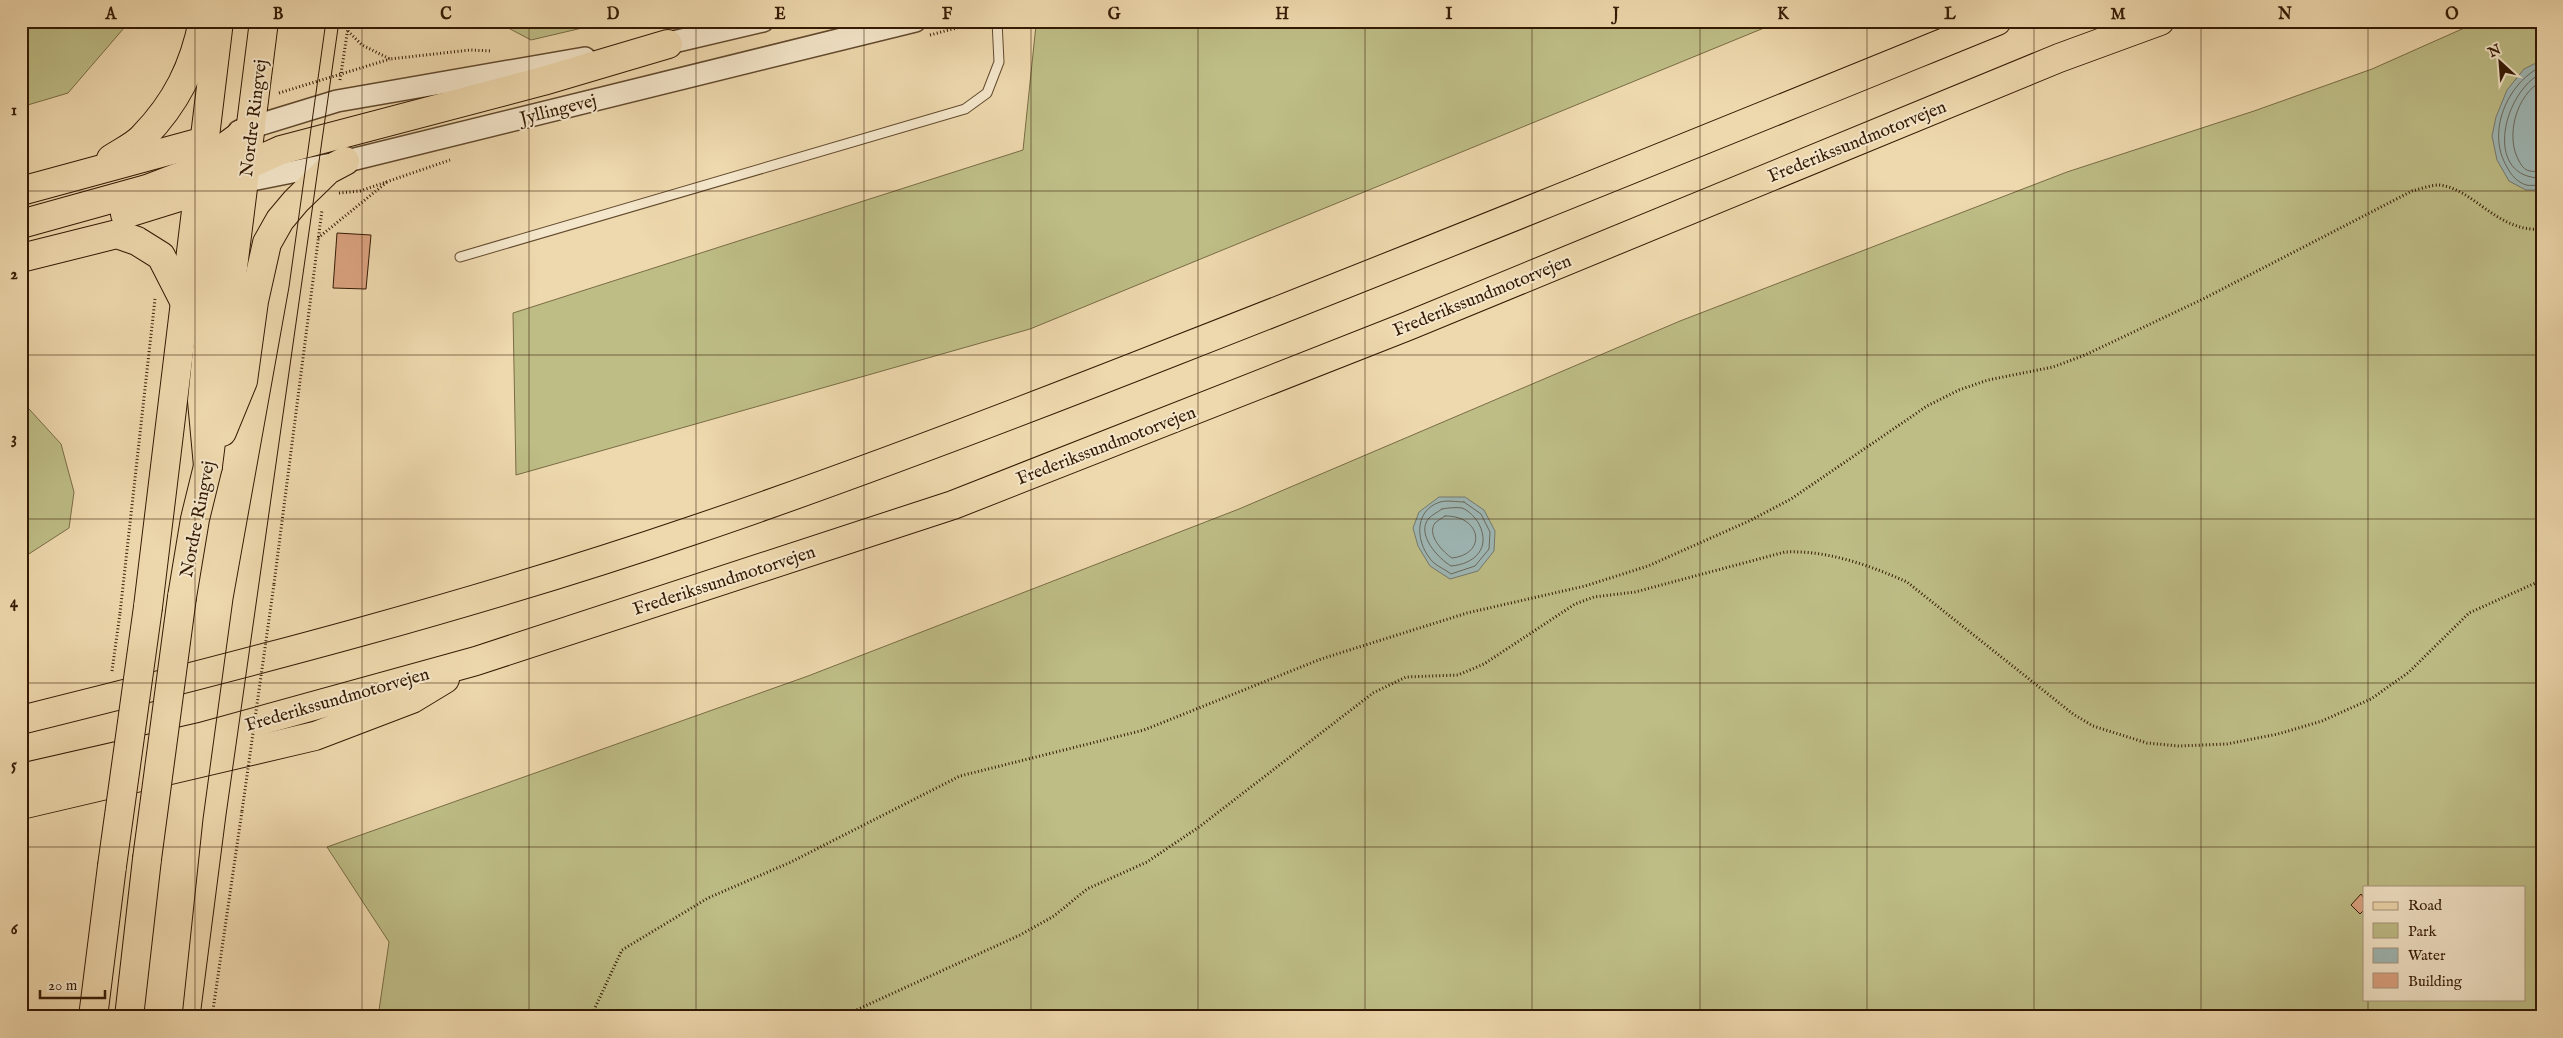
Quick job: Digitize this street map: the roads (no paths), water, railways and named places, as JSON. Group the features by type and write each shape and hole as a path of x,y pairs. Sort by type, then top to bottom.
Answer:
{"main road":[{"path":"90,172 142,138 175,95 187,78 203,21"},
{"name":"Nordre Ringvej","path":"93,1017 148,607 185,303 208,170 218,21"},
{"name":"Nordre Ringvej","path":"129,1017 147,859 182,597 195,519 208,466 264,21"},
{"path":"21,720 208,674 455,606 690,531 969,431 1350,283 1997,21"},
{"name":"Frederikssundmotorvejen","path":"21,778 201,737 476,661 953,505 1408,326 2059,58 2160,21"},
{"path":"21,191 90,172 208,170 246,172 282,150 542,81 668,44"},
{"path":"21,240 150,208 208,170 250,128"},
{"path":"208,466 243,381 254,301 267,243 280,220 296,201 336,166"},
{"path":"21,224 147,189 189,173 208,170"},
{"path":"208,170 218,230 202,401 208,466"},
{"path":"21,258 116,234 137,241 161,256 185,303"},
{"path":"21,804 315,736 412,699 476,661"}],"street":[{"path":"250,128 337,102 668,44 763,21"},
{"name":"Jyllingevej","path":"246,172 336,166 915,21"}],"lane":[{"path":"460,257 964,109 986,93 1000,62 998,21"}],"water":[{"path":"2542,60 2542,190 2526,190 2509,181 2497,160 2492,136 2496,117 2507,90 2524,69"},
{"path":"1439,497 1465,497 1484,510 1495,531 1494,551 1478,571 1450,579 1430,566 1418,546 1413,528 1419,512"}],"tram line":[{"path":"182,1017 203,819 233,599 289,287 326,21"},
{"path":"200,1017 226,815 339,21"}]}
